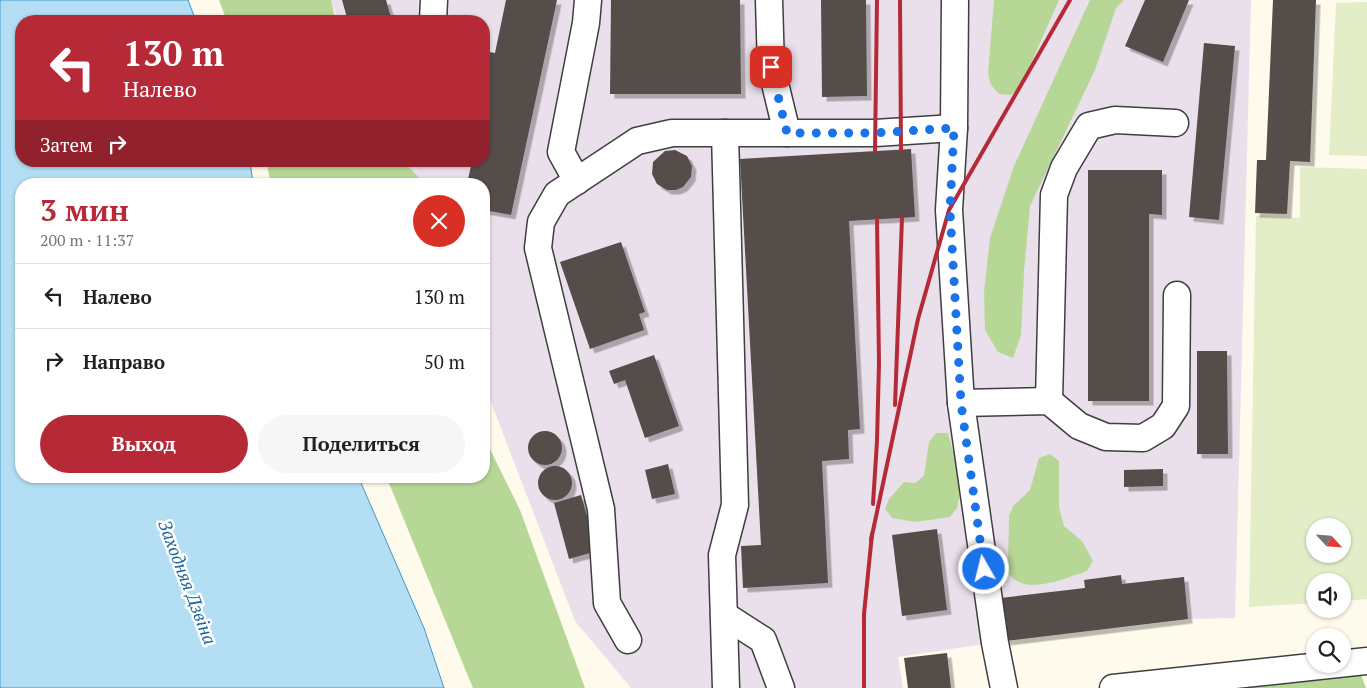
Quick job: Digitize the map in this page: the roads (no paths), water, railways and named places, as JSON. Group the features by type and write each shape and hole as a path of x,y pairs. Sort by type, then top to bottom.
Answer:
{"street":[{"path":"433,15 434,0"},
{"path":"577,180 560,152 586,23 588,0"},
{"path":"769,0 771,67 787,133"},
{"path":"955,0 954,128 950,210 961,403 995,643 1004,688"},
{"path":"1049,401 1054,195 1064,168 1089,126 1115,120 1175,123"},
{"path":"628,640 607,603 601,509 538,248 541,222 557,194 637,141 672,133 875,133 954,128"},
{"path":"725,133 735,505 722,555 726,688"},
{"path":"961,403 1049,401 1079,426 1106,437 1143,438 1163,426 1176,406 1177,295"},
{"path":"724,615 763,640 781,688"},
{"path":"1113,688 1367,661"}],"water":[{"name":"Заходняя Дзвіна","path":"0,0 188,0 194,15 15,15 15,167 251,167 252,178 15,178 15,483 361,483 424,628 444,688 0,688"}],"railway":[{"path":"875,151 877,0"},
{"path":"900,0 901,150"},
{"path":"871,540 918,319 949,210 1070,0"},
{"path":"895,405 902,218"},
{"path":"873,504 879,363 877,219"},
{"path":"864,688 864,614 872,534"}]}
